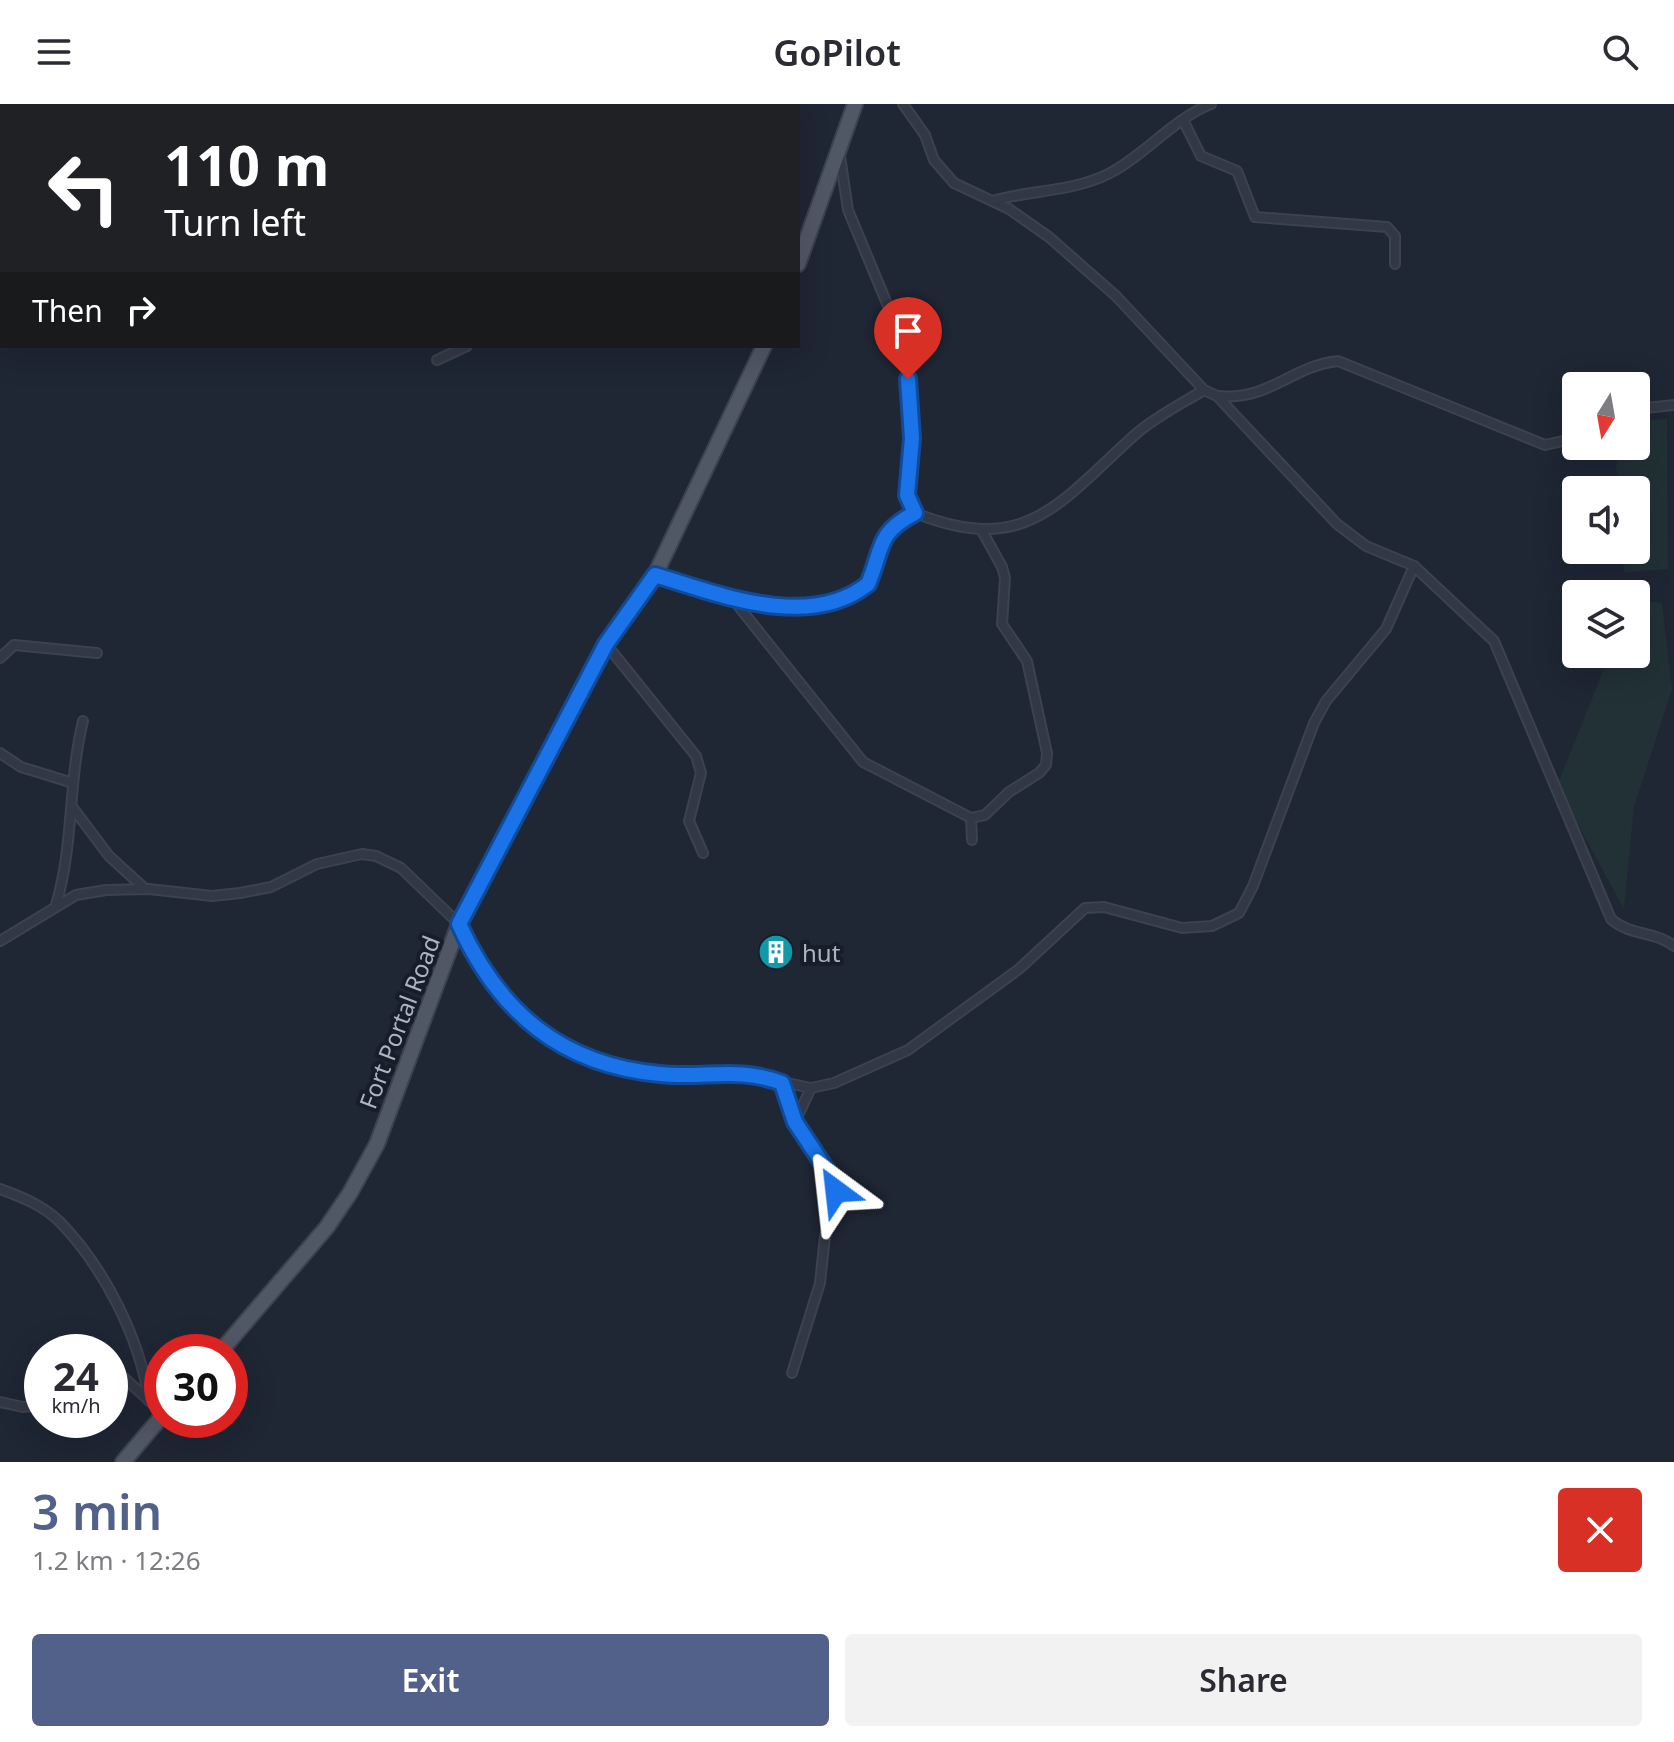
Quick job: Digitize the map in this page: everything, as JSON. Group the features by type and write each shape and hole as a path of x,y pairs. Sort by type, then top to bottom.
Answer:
{"main road":[{"path":"800,257 855,104"},
{"name":"Fort Portal Road","path":"235,1334 327,1227 377,1144 459,924 606,644 655,575 763,348"},
{"path":"123,1462 144,1436"}],"street":[{"path":"903,104 925,135 944,174 967,192 1023,219 1083,266 1168,348 1204,390 1217,396 1337,524 1366,546 1414,566 1485,631 1501,652 1529,728 1611,919 1632,933 1653,936 1674,946"},
{"path":"991,201 1089,182 1109,174 1211,104"},
{"path":"1184,122 1201,156 1237,171 1255,217 1387,227 1395,236 1395,264"},
{"path":"840,147 842,187 848,210 905,347 912,438 907,495 915,513"},
{"path":"437,360 463,348"},
{"path":"1217,396 1255,395 1303,372 1338,361 1545,445 1562,441"},
{"path":"655,575 732,598 814,605 860,590 868,584 880,542 889,529 915,513 981,529 999,529 1028,522 1098,472 1140,431 1204,390"},
{"path":"1650,408 1674,405"},
{"path":"732,598 863,762 971,818 985,815 1009,792 1039,773 1046,765 1047,753 1027,661 1002,624 1005,578 992,543 981,529"},
{"path":"992,543 999,529"},
{"path":"0,941 76,895 106,890 149,889 212,896 260,891 317,864 362,854 401,868 459,924 479,967 519,1014 563,1048 584,1057 661,1074 730,1071 811,1088 834,1083 908,1050 1019,969 1085,908 1104,907 1182,928 1212,926 1239,913 1253,886 1314,723 1326,701 1386,629 1414,566"},
{"path":"0,658 8,648 21,644 97,653"},
{"path":"606,644 696,756 701,773 689,821 703,853"},
{"path":"56,905 65,875 73,783 83,721"},
{"path":"0,753 21,767 73,783"},
{"path":"73,808 109,856 137,885 149,889"},
{"path":"971,818 972,840"},
{"path":"782,1083 795,1122 834,1181 836,1191 825,1236 820,1283 792,1373"},
{"path":"795,1122 811,1088"},
{"path":"0,1189 29,1199 58,1220 87,1254 144,1365"},
{"path":"128,1382 144,1396"},
{"path":"0,1402 24,1407"}],"shaded area":[{"path":"1667,419 1668,569 1624,572 1623,564 1650,564 1650,476 1617,476 1616,465 1618,460 1650,460 1650,420"},
{"path":"1650,602 1662,603 1672,689 1634,807 1624,909 1557,786 1604,668 1650,668"}],"place":[{"name":"hut","path":"776,952"}],"route":[{"path":"836,1191 834,1181 809,1148 795,1122 782,1083 730,1071 661,1074 584,1057 563,1048 519,1014 479,967 459,924 606,644 655,575 732,598 796,606 834,600 868,584 880,542 889,529 915,513 907,495 912,438 908,379"}]}
